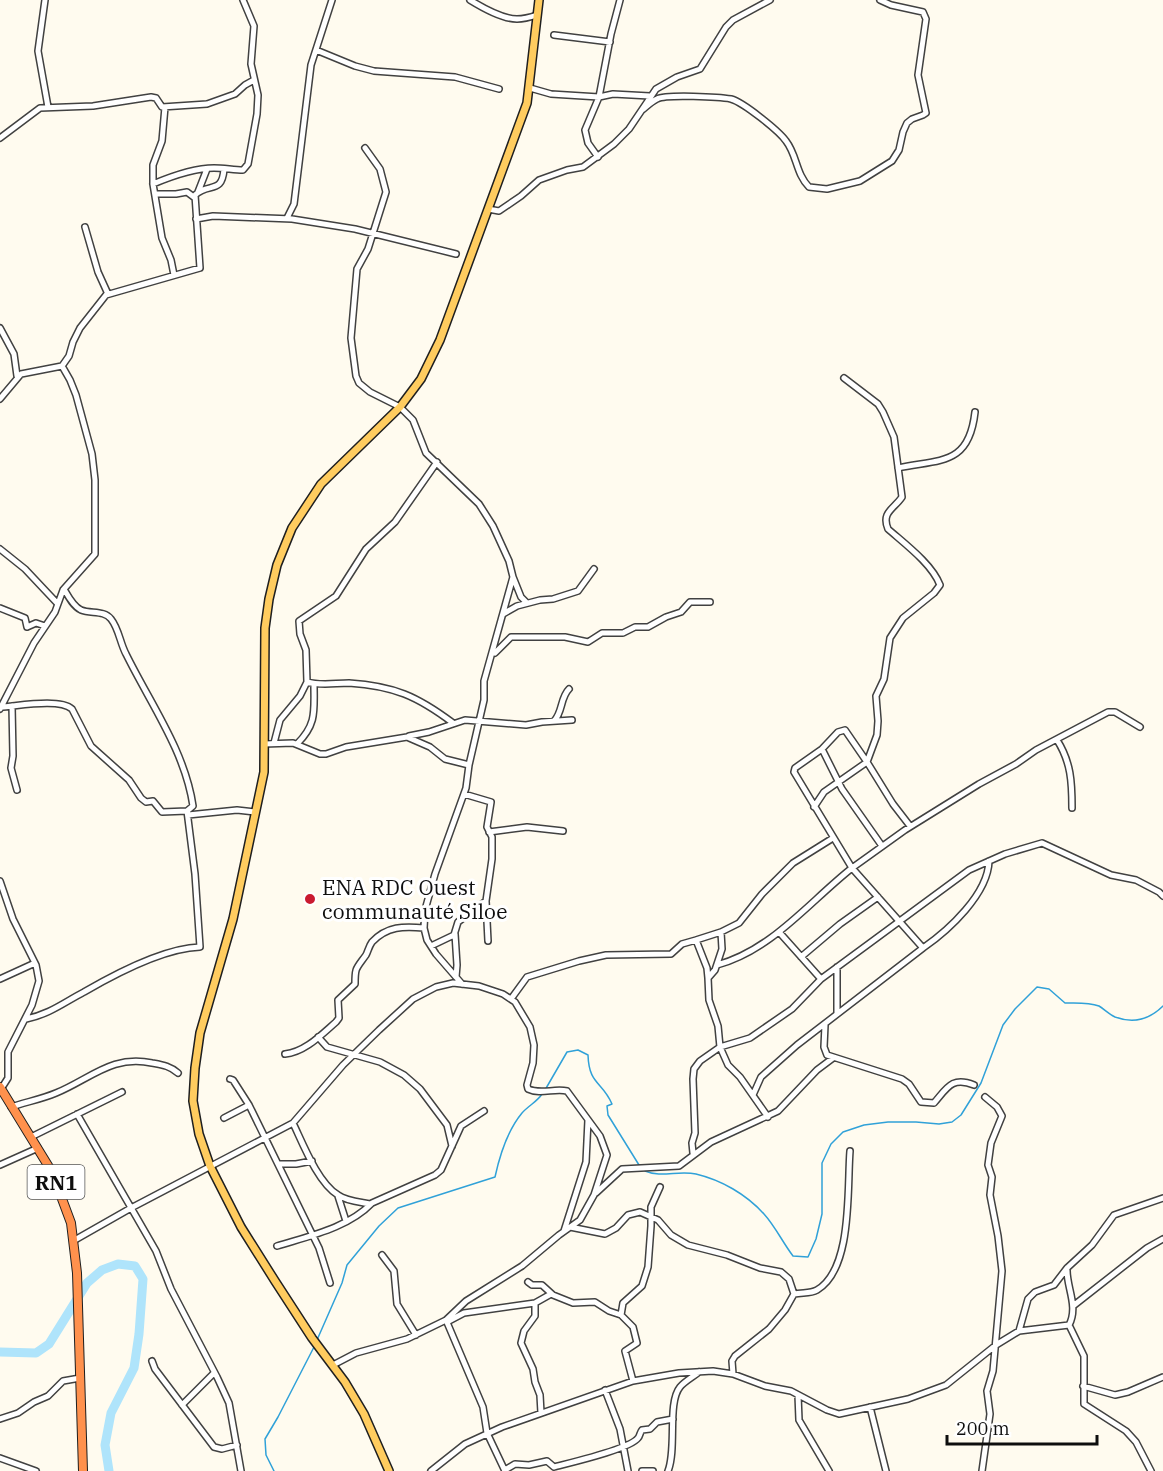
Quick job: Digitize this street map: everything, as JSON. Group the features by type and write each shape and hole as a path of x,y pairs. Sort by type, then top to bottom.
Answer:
{"highway":[{"name":"RN1","path":"0,1088 52,1172 71,1223 78,1309 83,1471"}],"main road":[{"path":"389,1471 364,1414 241,1227 210,1166 199,1134 194,1101 195,1068 200,1033 233,919 264,772 265,628 268,599 277,565 292,528 321,484 400,407 421,379 440,340 527,103 539,0"}],"street":[{"path":"45,0 38,51 48,107"},
{"path":"153,184 207,169 243,170 248,164 258,106 251,64 254,26 243,0"},
{"path":"287,218 294,204 311,65 332,0"},
{"path":"470,0 486,9 512,18 537,15"},
{"path":"598,157 588,143 585,130 599,97 620,0"},
{"path":"488,209 500,211 538,180 583,167 598,157 625,135 650,96 662,84 700,69 732,20 770,0"},
{"path":"642,110 661,98 732,99 765,121 784,138 789,145 800,175 809,187 827,189 860,181 892,161 899,150 903,132 908,123 912,118 923,116 926,112 918,75 926,19 923,12 891,5 880,0"},
{"path":"554,35 610,42"},
{"path":"316,50 374,71 455,77 499,89"},
{"path":"0,138 34,111 48,107 93,106 148,97 156,99 160,106 165,107 207,104 235,94 254,80"},
{"path":"530,88 550,93 599,97 613,93 650,96"},
{"path":"165,107 162,141 153,165 153,184 162,238 174,275"},
{"path":"365,148 380,169 386,187 366,253 357,268 355,306 351,324 353,361 359,383 378,397 400,407 413,420 426,453 479,504 487,515 509,561 521,597 527,603"},
{"path":"0,399 17,376 25,372 62,366 69,356 80,328 108,294 201,267 196,195 207,169"},
{"path":"156,194 187,192 196,195 219,185 223,180 224,169"},
{"path":"196,219 206,216 287,218 372,233 456,254"},
{"path":"85,227 98,272 108,294"},
{"path":"0,328 14,354 17,376"},
{"path":"1,708 34,643 55,612 64,589 92,558 96,547 92,454 73,387 62,366"},
{"path":"814,807 824,792 867,762 877,735 876,696 884,679 890,638 903,618 934,593 940,585 917,554 886,525 890,508 902,497 893,432 881,408 874,400 844,378"},
{"path":"898,468 941,461 958,452 969,438 975,412"},
{"path":"274,743 280,720 300,696 307,682 306,650 300,634 299,621 333,600 366,549 394,522 437,462"},
{"path":"0,549 32,576 57,603"},
{"path":"501,615 517,606 578,591 594,569"},
{"path":"462,984 430,946 424,928 426,905 453,820 464,794 484,700 483,685 513,577"},
{"path":"26,1019 52,1011 83,992 165,954 200,947 195,874 187,813 193,806 190,787 176,749 124,652 112,620 104,614 86,611 76,606 64,589"},
{"path":"492,656 511,637 565,637 588,642 602,633 623,633 632,628 648,627 681,612 690,602 710,602"},
{"path":"0,608 25,618 27,627 36,623 45,626"},
{"path":"307,682 351,684 396,690 420,701 453,723"},
{"path":"297,744 313,721 314,684"},
{"path":"554,721 559,716 563,696 569,689"},
{"path":"1,708 58,703 69,705 91,746 129,780 141,798 146,802 153,801 162,812 233,810 255,812"},
{"path":"12,706 13,756 10,768 17,790"},
{"path":"717,965 739,958 765,943 852,868 910,826 1057,740 1111,712 1140,727"},
{"path":"264,744 297,744 320,754 326,754 346,747 429,732 465,720 529,725 572,720"},
{"path":"910,826 845,730 838,732 822,749 794,770 852,868 923,948"},
{"path":"407,737 430,747 445,759 469,765"},
{"path":"1057,740 1071,770 1072,808"},
{"path":"822,749 844,792 882,846"},
{"path":"464,794 491,802 487,827 492,837 492,859 486,901 488,941"},
{"path":"489,832 527,827 563,831"},
{"path":"511,999 523,980 542,971 603,955 671,954 682,944 721,932 739,923 762,894 793,863 833,838"},
{"path":"693,1154 694,1069 700,1060 720,1047 750,1038 794,1007 821,979 969,870 1015,850 1042,843 1111,875 1136,880 1163,896"},
{"path":"753,1095 761,1077 797,1044 825,1025 837,1013 940,935 975,897 987,876 989,861"},
{"path":"0,881 13,919 39,972 38,988 26,1019 8,1052 8,1078 0,1088"},
{"path":"801,957 840,924 878,897"},
{"path":"456,977 455,934 458,921 486,901"},
{"path":"285,1054 294,1053 338,1020 338,1000 355,984 354,971 372,943 389,930 399,926 424,928"},
{"path":"708,978 717,965 722,949 721,932"},
{"path":"779,932 821,979"},
{"path":"430,946 455,934"},
{"path":"696,940 707,968 709,1000 718,1026 720,1047 728,1065 768,1117"},
{"path":"0,979 36,963"},
{"path":"837,967 837,1013"},
{"path":"74,1241 131,1208 293,1123 354,1054 418,995 446,984 489,988 511,999 522,1012 533,1036 534,1054 528,1089 536,1092 567,1091 603,1142 607,1155 594,1195 580,1220 522,1266 462,1303 447,1321"},
{"path":"825,1025 825,1052 833,1058 902,1079 909,1084 917,1098 927,1104 934,1104 955,1082 963,1081 974,1085"},
{"path":"318,1037 327,1047 383,1063 405,1075 418,1087 447,1125 452,1146"},
{"path":"594,1195 626,1167 678,1166 711,1142 768,1117 782,1108 817,1070 833,1058"},
{"path":"11,1107 54,1094 86,1080 94,1072 112,1064 143,1060 168,1066 178,1073"},
{"path":"230,1080 233,1080 249,1105 266,1137 320,1252 330,1283"},
{"path":"31,1137 122,1092"},
{"path":"982,1471 990,1414 987,1390 992,1377 996,1345 1002,1266 990,1195 992,1179 988,1165 991,1143 1002,1116 997,1107 986,1097"},
{"path":"224,1118 249,1105"},
{"path":"277,1246 312,1236 346,1221 365,1211 370,1204 440,1172 463,1124 484,1111"},
{"path":"77,1114 156,1251 171,1289 229,1403 241,1471"},
{"path":"564,1231 586,1162 588,1119"},
{"path":"293,1123 312,1161 328,1186 338,1196 346,1221"},
{"path":"0,1165 38,1148"},
{"path":"794,1294 813,1292 824,1284 841,1255 846,1231 850,1151"},
{"path":"278,1164 312,1161"},
{"path":"621,1315 623,1303 642,1286 648,1267 651,1207 660,1187"},
{"path":"338,1196 370,1204"},
{"path":"1018,1331 1028,1299 1035,1292 1054,1285 1067,1268 1092,1245 1114,1215 1163,1198"},
{"path":"570,1227 605,1234 616,1228 632,1213 640,1212 662,1223 671,1235 688,1245 727,1255 760,1268 781,1272 789,1279 794,1294 785,1310 769,1329 735,1356 732,1361 733,1374"},
{"path":"1073,1306 1144,1249 1163,1239"},
{"path":"382,1255 394,1272 397,1304 416,1335"},
{"path":"1067,1268 1073,1306 1069,1325 1084,1356 1084,1404 1126,1431 1136,1442 1151,1471"},
{"path":"528,1282 544,1286 551,1294 575,1304 595,1302 610,1312 621,1315 633,1327 637,1343 636,1346 625,1350 633,1382"},
{"path":"333,1365 356,1353 374,1350 416,1335 464,1313 535,1303 551,1294"},
{"path":"535,1303 535,1316 524,1331 521,1343 533,1369 540,1395 541,1413"},
{"path":"447,1321 483,1407 487,1433 505,1471 515,1464 529,1465 545,1461 554,1467 578,1461 624,1446 638,1438 640,1430 650,1429 657,1422 673,1419"},
{"path":"431,1471 458,1449 487,1433 633,1382 700,1371 733,1374 760,1385 787,1390 836,1413 908,1399 946,1384 1018,1331 1069,1325"},
{"path":"152,1361 155,1369 214,1447 222,1449 237,1445"},
{"path":"668,1471 673,1460 675,1401 680,1387 700,1371"},
{"path":"182,1405 214,1373"},
{"path":"1083,1386 1111,1395 1119,1395 1163,1377"},
{"path":"0,1419 18,1413 48,1396 63,1381 80,1378"},
{"path":"605,1390 617,1419 628,1471"},
{"path":"798,1395 800,1419 829,1471"},
{"path":"870,1407 886,1471"},
{"path":"0,1458 36,1471"},
{"path":"642,1471 652,1471"}],"waterway":[{"path":"645,1171 657,1174 696,1174 724,1184 741,1194 764,1214 793,1256 808,1257 816,1239 822,1214 822,1163 831,1144 843,1132 864,1125 888,1122 939,1124 952,1122 961,1115 981,1083 1003,1025 1037,987 1049,989 1065,1003 1099,1006 1122,1019 1141,1019 1152,1015 1163,1006"},
{"path":"545,1090 567,1052 578,1050 588,1055 593,1078 612,1104 607,1106 608,1115 639,1165"},
{"path":"317,1340 342,1283 347,1265 379,1226 398,1208 495,1177 512,1127 522,1113 542,1094"},
{"path":"0,1352 36,1353 49,1344 87,1283 102,1270 118,1264 135,1266 143,1279 139,1334 134,1368 111,1413 105,1445 109,1471"},
{"path":"274,1471 266,1455 265,1439 314,1347"}],"place":[{"name":"ENA RDC Ouest communauté Siloe","path":"310,899"}]}
